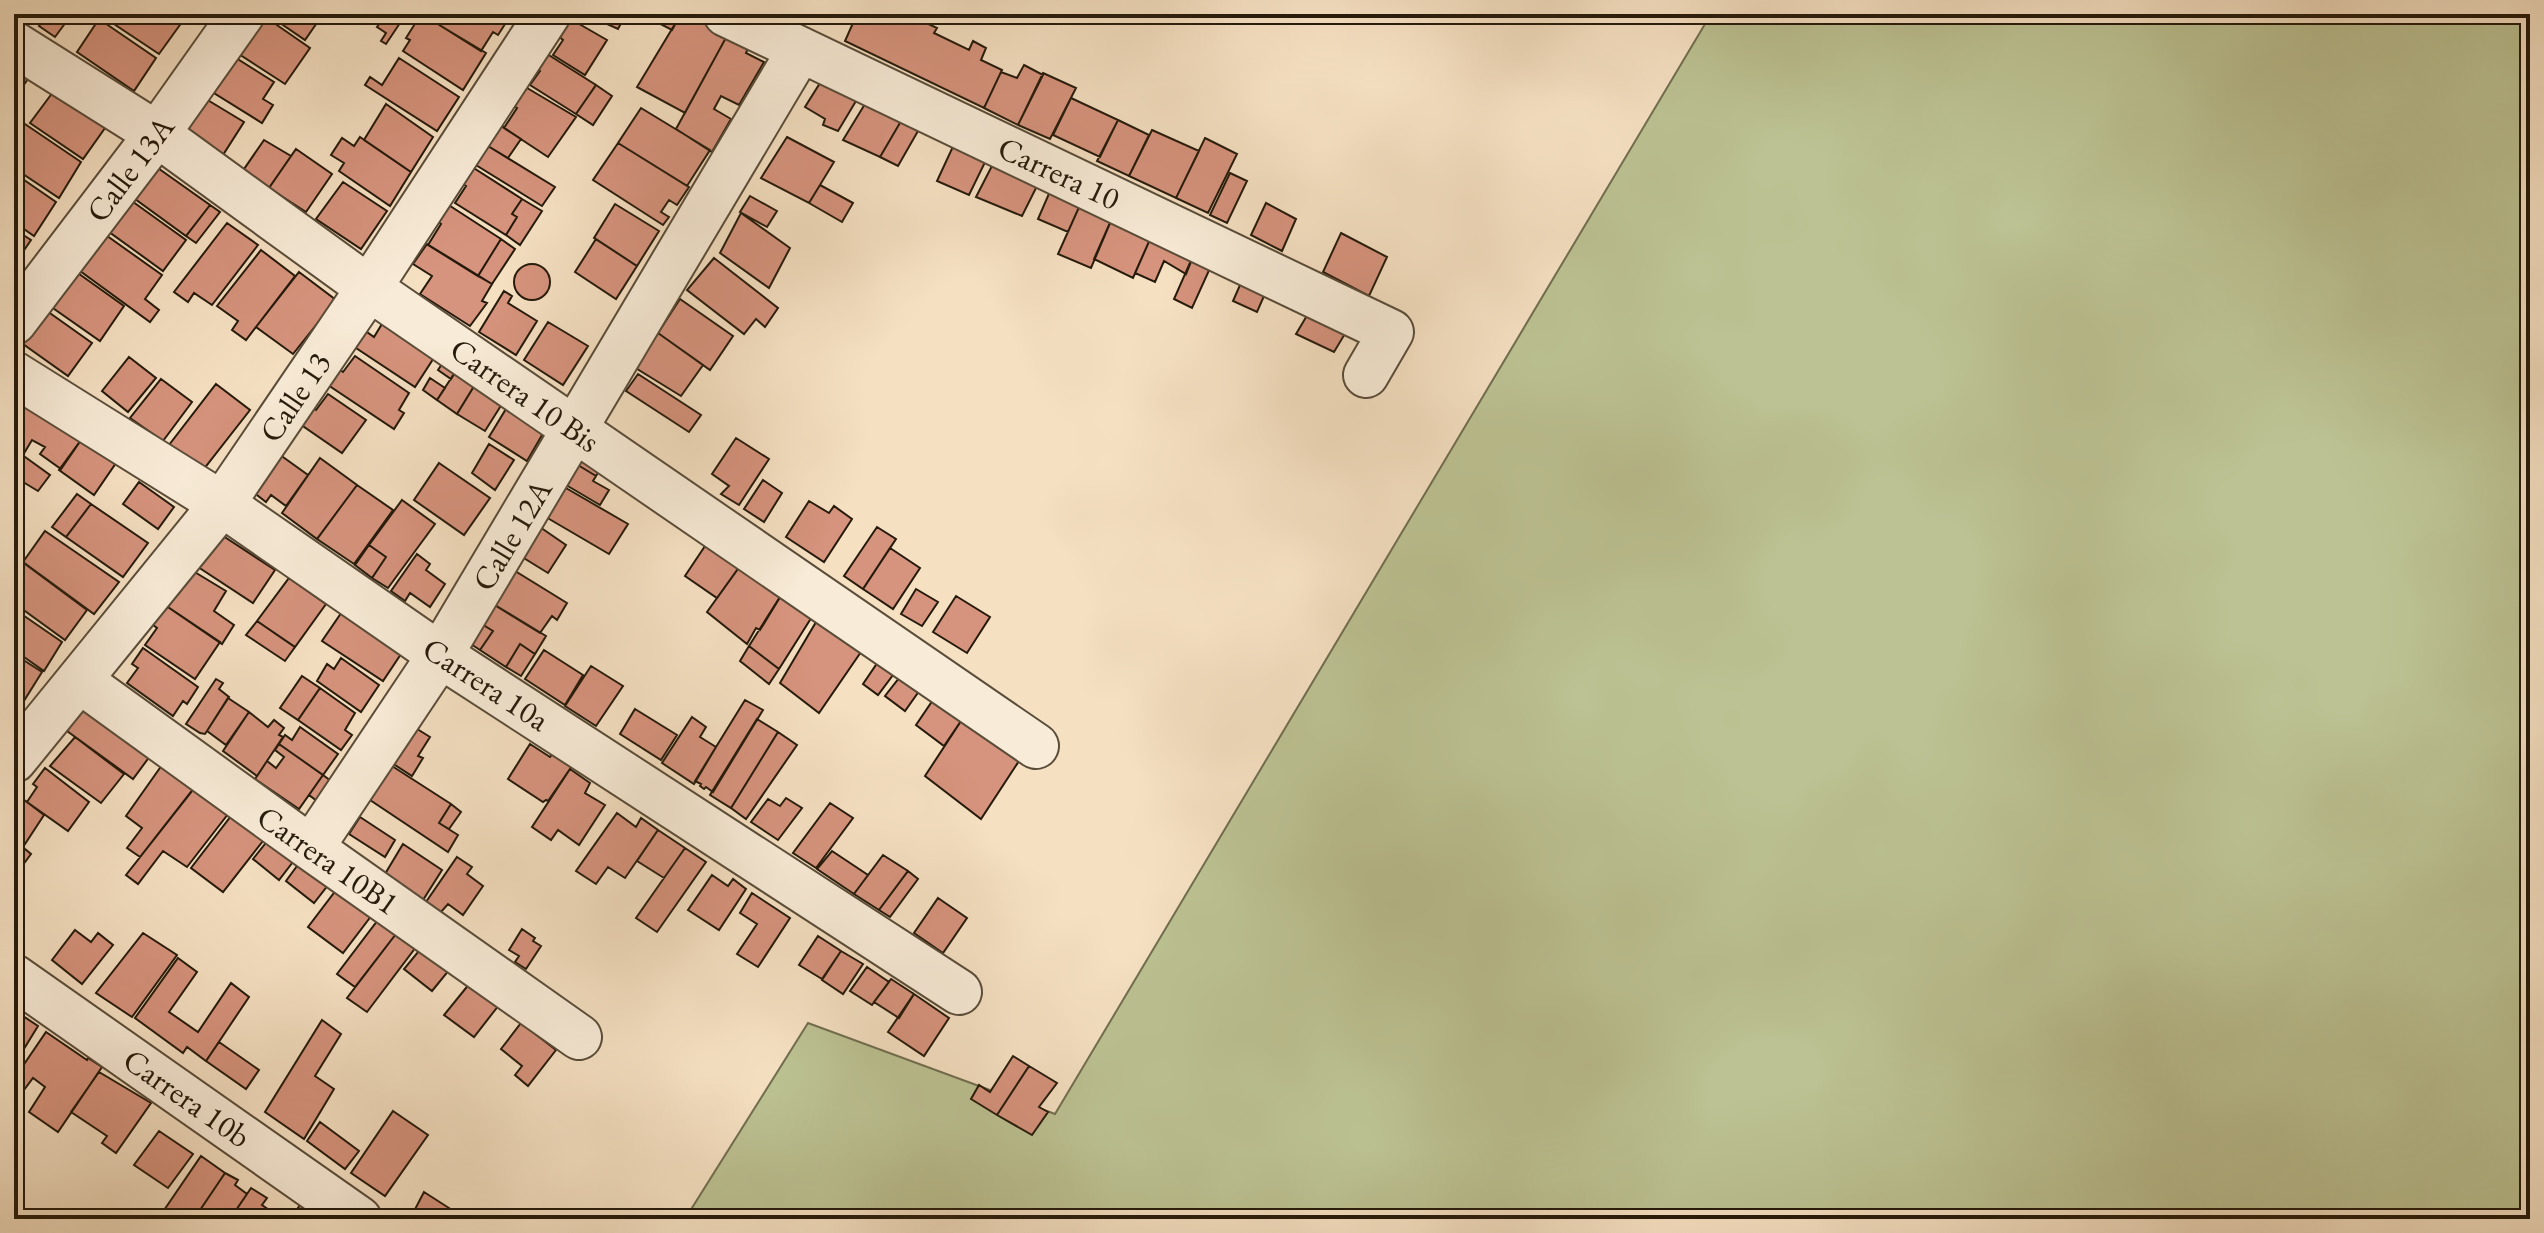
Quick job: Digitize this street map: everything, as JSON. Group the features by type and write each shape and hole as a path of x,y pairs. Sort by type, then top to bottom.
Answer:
{"street":[{"name":"Calle 13A","path":"14,322 157,134 242,14"},
{"name":"Calle 13","path":"14,760 222,504 369,288 548,14"},
{"name":"Carrera 10","path":"726,14 1391,332 1366,375"},
{"name":"Carrera 10 Bis","path":"14,44 157,134 369,288 1036,746"},
{"name":"Calle 12A","path":"311,848 440,655 800,50"},
{"name":"Carrera 10a","path":"14,374 222,504 440,655 959,992"},
{"name":"Carrera 10B1","path":"79,680 579,1037"},
{"name":"Carrera 10b","path":"14,977 359,1219"}],"green space":[{"path":"1711,14 2530,14 2530,1219 685,1219 808,1023 1055,1114"}],"building":[{"path":"48,14 72,14 55,37 39,26"},
{"path":"170,14 182,22 159,54 102,16"},
{"path":"261,14 310,48 285,84 228,47"},
{"path":"267,14 323,14 305,40"},
{"path":"387,14 406,14 386,44 381,41 386,33 377,27"},
{"path":"421,14 486,53 463,90 403,51 410,40 406,38"},
{"path":"422,14 503,14 509,18 498,35 493,32 481,51"},
{"path":"585,14 626,14 618,29"},
{"path":"641,14 681,14 672,30"},
{"path":"681,14 689,14 728,34 685,113 637,87"},
{"path":"857,14 907,14 937,28 934,33 969,50 973,41 986,48 981,60 1002,70 984,108 845,41"},
{"path":"567,17 607,40 585,75 553,55 563,40 556,34"},
{"path":"99,19 156,58 134,91 77,52"},
{"path":"728,34 749,46 746,53 764,62 739,105 721,96 714,109 731,119 712,152 676,129"},
{"path":"225,51 274,82 263,99 273,105 262,123 201,85"},
{"path":"544,52 596,85 576,114 530,85 540,71 535,67"},
{"path":"399,58 459,97 437,131 365,85 370,77 382,85"},
{"path":"14,65 30,76 14,99"},
{"path":"1024,65 1043,75 1018,125 984,108 1001,72 1017,78"},
{"path":"1043,73 1076,88 1050,139 1018,125"},
{"path":"825,75 862,91 838,131 823,125 825,119 805,107"},
{"path":"522,85 576,117 548,157 504,128 517,108 510,104"},
{"path":"596,85 612,96 593,125 576,114"},
{"path":"53,92 105,128 83,159 30,123"},
{"path":"196,93 244,122 221,158 172,127"},
{"path":"1071,98 1118,120 1100,157 1053,135"},
{"path":"868,99 904,116 880,157 843,140"},
{"path":"386,104 433,137 411,172 364,140"},
{"path":"641,108 710,150 687,186 618,143"},
{"path":"904,116 922,124 898,166 880,157"},
{"path":"19,120 81,162 59,198 14,168 14,128"},
{"path":"1118,120 1149,135 1129,176 1097,161"},
{"path":"497,123 521,139 508,158 483,143"},
{"path":"1152,130 1199,151 1176,198 1129,176"},
{"path":"360,137 411,172 390,206 339,171 344,163 331,155 342,138 354,146"},
{"path":"787,137 834,162 809,203 761,178"},
{"path":"1205,138 1237,154 1208,213 1176,198"},
{"path":"264,140 291,156 269,188 242,172"},
{"path":"956,140 989,154 969,195 937,181"},
{"path":"483,143 555,187 542,206 471,162"},
{"path":"618,143 689,187 677,205 669,200 661,212 669,217 663,225 593,180"},
{"path":"296,149 332,174 306,212 269,188"},
{"path":"996,158 1042,176 1022,216 976,197"},
{"path":"469,165 522,199 512,214 517,217 506,235 455,203 466,186 458,181"},
{"path":"155,166 210,205 186,236 131,196"},
{"path":"14,173 56,202 34,236 14,222"},
{"path":"1230,173 1247,181 1227,223 1210,215"},
{"path":"343,182 387,211 361,249 316,219"},
{"path":"1054,182 1084,196 1068,232 1038,219"},
{"path":"820,185 853,203 842,222 809,203"},
{"path":"750,196 777,211 767,227 740,212"},
{"path":"1084,196 1116,209 1091,268 1058,254"},
{"path":"129,199 186,240 163,271 105,229"},
{"path":"522,199 542,211 520,245 506,235 517,217 512,214"},
{"path":"444,202 501,239 478,276 428,245 441,224 433,218"},
{"path":"1266,203 1296,219 1282,251 1251,235"},
{"path":"615,204 659,231 637,266 594,238"},
{"path":"210,205 220,212 196,243 186,236"},
{"path":"1116,209 1155,228 1133,278 1094,259"},
{"path":"741,213 790,248 769,288 720,253"},
{"path":"227,223 258,245 212,305 194,293 188,302 174,292"},
{"path":"1155,228 1197,247 1186,274 1164,261 1155,282 1135,273"},
{"path":"14,229 31,240 14,265"},
{"path":"103,233 162,275 145,299 159,310 150,322 76,268"},
{"path":"1341,233 1387,257 1369,296 1323,272"},
{"path":"501,239 515,249 492,284 478,276"},
{"path":"596,239 637,266 616,299 575,272"},
{"path":"427,244 492,284 482,301 487,303 470,326 420,294 432,276 413,264"},
{"path":"1197,247 1216,255 1192,308 1174,299"},
{"path":"261,250 295,276 246,340 232,330 238,321 217,306"},
{"path":"714,258 778,308 765,327 756,319 744,334 687,290"},
{"path":"532,264 545,269 550,282 545,295 532,300 519,295 514,282 519,269"},
{"path":"1247,269 1271,280 1257,312 1233,301"},
{"path":"75,271 124,306 100,341 50,306"},
{"path":"299,272 336,300 293,354 256,327"},
{"path":"504,291 512,296 508,303 537,321 516,355 479,332"},
{"path":"680,299 733,336 710,370 658,333"},
{"path":"1315,302 1352,322 1334,352 1296,334"},
{"path":"47,311 92,343 68,376 23,344"},
{"path":"385,319 437,353 415,387 353,346 364,330 374,337"},
{"path":"548,322 588,346 563,385 524,360"},
{"path":"658,333 703,365 681,396 634,367"},
{"path":"355,356 409,393 399,410 404,413 394,429 325,383 337,368 343,372"},
{"path":"129,357 156,378 128,412 102,391"},
{"path":"446,358 459,366 451,379 438,370"},
{"path":"459,366 479,378 457,414 437,400"},
{"path":"638,374 701,415 689,432 626,391"},
{"path":"430,378 445,388 437,400 423,390"},
{"path":"479,378 507,396 485,431 457,414"},
{"path":"161,379 192,402 163,441 130,418"},
{"path":"216,384 250,410 203,470 169,445"},
{"path":"328,394 366,420 342,453 297,422 309,406 316,410"},
{"path":"14,398 81,440 61,469 40,454 45,447 32,440 23,455 14,449"},
{"path":"512,399 549,423 527,461 489,437"},
{"path":"736,438 769,459 739,505 721,494 729,486 712,474"},
{"path":"81,440 116,463 94,495 59,470"},
{"path":"489,444 514,460 495,490 472,473"},
{"path":"14,449 50,475 38,491 23,482 14,495"},
{"path":"276,452 308,475 286,506 271,495 266,502 249,489"},
{"path":"580,452 603,465 596,476 573,462"},
{"path":"320,458 357,485 317,539 282,513"},
{"path":"573,462 596,476 593,481 609,490 600,505 561,482"},
{"path":"439,463 490,498 464,535 414,500"},
{"path":"763,480 782,493 764,522 744,509"},
{"path":"139,482 174,507 158,529 123,504"},
{"path":"559,484 628,524 609,554 539,513"},
{"path":"357,485 393,510 354,564 317,539"},
{"path":"77,494 91,504 66,537 52,527"},
{"path":"402,500 435,524 388,588 372,578 386,557 369,545"},
{"path":"809,501 829,513 834,506 852,519 824,562 786,537"},
{"path":"91,504 148,543 123,577 66,537"},
{"path":"534,523 566,545 548,573 514,552"},
{"path":"877,527 896,539 863,589 844,576"},
{"path":"45,531 119,582 94,614 23,562"},
{"path":"217,532 275,570 253,603 195,565"},
{"path":"711,537 748,555 717,598 685,576"},
{"path":"369,545 386,557 372,578 355,565"},
{"path":"890,548 920,568 893,609 863,589"},
{"path":"417,554 430,564 426,570 445,584 430,607 410,593 405,601 391,591"},
{"path":"17,558 87,610 65,640 14,603 14,563"},
{"path":"745,559 785,589 760,630 756,628 747,644 707,612"},
{"path":"507,566 567,603 557,620 552,616 540,633 485,599"},
{"path":"193,571 226,591 214,611 234,625 222,644 162,603 172,588 179,593"},
{"path":"289,578 326,604 295,647 257,621"},
{"path":"785,589 815,612 779,669 749,646"},
{"path":"916,589 938,602 922,626 901,614"},
{"path":"956,596 990,617 967,653 933,632"},
{"path":"485,599 546,636 535,654 520,644 506,667 480,650 493,631 472,618"},
{"path":"162,603 220,642 195,679 145,645 157,628 149,622"},
{"path":"346,606 405,648 383,681 322,641"},
{"path":"17,611 62,642 44,671 14,650 14,616"},
{"path":"819,617 863,649 819,713 780,683"},
{"path":"472,618 493,631 480,650 460,637"},
{"path":"257,621 295,647 285,661 246,635"},
{"path":"520,644 535,654 521,676 506,667"},
{"path":"749,646 779,669 769,684 740,661"},
{"path":"143,648 198,687 187,704 183,701 173,716 127,683 138,668 132,664"},
{"path":"544,650 583,675 565,705 525,679"},
{"path":"14,654 42,672 22,704 14,698"},
{"path":"341,658 379,685 361,712 317,681 327,664 334,669"},
{"path":"880,659 896,671 878,695 863,684"},
{"path":"591,666 623,686 596,726 565,706"},
{"path":"903,673 922,687 905,711 885,696"},
{"path":"302,676 320,688 298,720 280,708"},
{"path":"216,679 223,683 219,689 229,697 205,734 200,733 186,724"},
{"path":"320,688 355,713 345,730 352,735 341,750 298,720"},
{"path":"935,697 963,718 944,746 916,725"},
{"path":"91,698 156,748 133,779 67,731"},
{"path":"228,698 249,712 226,745 207,731"},
{"path":"745,700 763,710 713,792 706,787 704,789 695,781"},
{"path":"635,709 677,735 661,760 620,734"},
{"path":"249,712 268,727 274,720 284,728 279,735 283,737 257,776 223,751"},
{"path":"692,717 706,727 700,737 716,747 694,784 662,763"},
{"path":"963,718 1019,761 981,819 925,776"},
{"path":"757,719 778,732 731,808 710,795"},
{"path":"300,727 338,754 323,775 279,744 285,735 292,740"},
{"path":"414,727 430,737 418,756 423,758 412,776 392,763"},
{"path":"778,732 797,745 746,819 731,808"},
{"path":"75,737 124,774 101,803 50,766"},
{"path":"279,744 323,775 299,809 255,779 267,761 276,768 284,757 275,750"},
{"path":"530,744 550,757 555,751 574,763 548,801 543,802 508,779"},
{"path":"162,765 197,784 140,857 127,848 142,828 126,816"},
{"path":"392,766 451,804 439,823 458,835 448,852 370,800"},
{"path":"45,768 89,802 68,831 27,802 37,787 33,784"},
{"path":"570,769 590,783 585,793 605,805 579,845 558,830 551,840 532,827"},
{"path":"323,775 331,781 317,801 309,795"},
{"path":"200,781 235,805 187,867 163,851 138,884 126,875"},
{"path":"19,796 44,815 25,844 14,836 14,804"},
{"path":"786,798 802,808 778,840 751,822 768,799 780,806"},
{"path":"830,803 853,818 816,868 793,853"},
{"path":"451,804 461,812 449,829 439,823"},
{"path":"238,807 270,832 223,892 191,868"},
{"path":"617,813 636,827 641,818 658,830 625,878 608,867 596,884 576,871"},
{"path":"360,817 395,840 385,857 349,834"},
{"path":"658,830 685,848 664,878 637,861"},
{"path":"273,834 299,854 279,880 253,859"},
{"path":"14,840 31,854 14,877"},
{"path":"403,844 442,870 423,900 385,874"},
{"path":"685,848 706,862 657,932 636,918"},
{"path":"832,851 868,875 854,894 817,869"},
{"path":"883,855 908,871 879,910 854,894"},
{"path":"457,857 472,867 467,874 483,886 463,915 448,904 441,912 426,902"},
{"path":"303,858 332,880 314,903 286,881"},
{"path":"908,871 918,879 890,917 879,910"},
{"path":"712,875 728,886 733,879 746,889 719,930 688,910"},
{"path":"340,885 375,911 343,953 308,927"},
{"path":"752,893 790,918 758,967 737,954 757,924 740,913"},
{"path":"938,898 967,918 943,953 914,933"},
{"path":"381,916 399,930 355,987 337,974"},
{"path":"522,929 541,946 526,969 515,962 519,956 509,950"},
{"path":"75,930 91,942 98,933 113,945 82,984 52,960"},
{"path":"399,930 419,943 367,1012 347,998"},
{"path":"143,933 177,955 132,1017 96,993"},
{"path":"818,936 841,951 822,979 799,965"},
{"path":"423,946 450,969 432,991 404,969"},
{"path":"841,951 863,964 843,994 822,980"},
{"path":"178,958 197,972 169,1012 198,1032 231,983 249,997 206,1061 187,1047 183,1053 135,1018"},
{"path":"867,967 889,982 872,1005 850,991"},
{"path":"891,979 914,994 899,1018 874,1002"},
{"path":"470,983 499,1005 474,1037 444,1015"},
{"path":"914,994 949,1018 924,1056 888,1032"},
{"path":"14,1010 38,1026 14,1065"},
{"path":"322,1020 341,1034 315,1076 334,1089 304,1139 265,1112"},
{"path":"521,1023 556,1050 528,1086 515,1075 522,1066 501,1049"},
{"path":"46,1032 102,1067 58,1132 29,1112 45,1087 33,1078 24,1090 14,1083"},
{"path":"219,1042 259,1070 246,1089 206,1061"},
{"path":"1013,1056 1029,1066 997,1115 971,1099 979,1085 990,1092"},
{"path":"1029,1066 1057,1083 1039,1107 1048,1112 1032,1135 997,1115"},
{"path":"99,1072 151,1103 116,1153 102,1143 107,1136 71,1112"},
{"path":"393,1111 428,1135 385,1196 351,1173"},
{"path":"320,1122 359,1151 345,1169 307,1141"},
{"path":"159,1131 193,1154 168,1188 134,1165"},
{"path":"201,1156 225,1173 194,1219 158,1219"},
{"path":"225,1173 238,1180 235,1185 247,1194 230,1219 194,1219"},
{"path":"251,1188 267,1198 262,1205 282,1219 230,1219"},
{"path":"424,1192 462,1219 419,1219 412,1215"},
{"path":"303,1201 323,1219 290,1219"}]}
